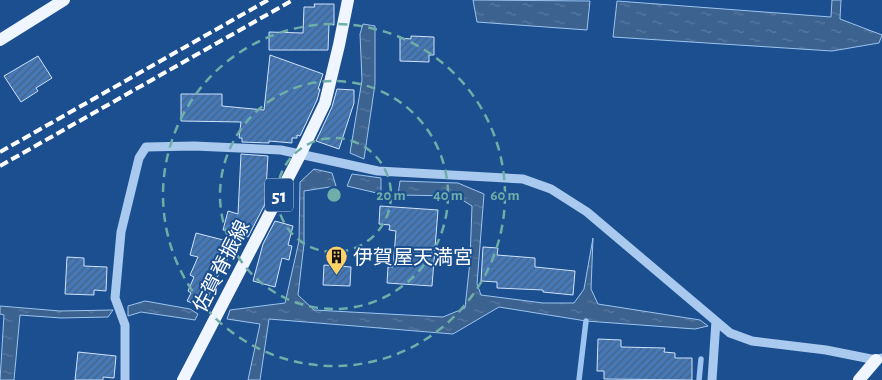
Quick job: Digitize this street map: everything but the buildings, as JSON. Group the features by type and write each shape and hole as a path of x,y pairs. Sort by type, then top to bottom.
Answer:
{"main road":[{"path":"0,40 64,0"},
{"name":"佐賀脊振線","path":"183,380 325,103 348,0"},
{"path":"859,380 879,359"}],"street":[{"path":"125,380 125,325 115,298 121,232 139,158 146,147 204,146 281,150 378,171 523,179 551,188 587,212 730,333 752,341 879,359"},
{"path":"712,380 716,321"}],"water":[{"path":"473,0 590,1 587,30 477,22"},
{"path":"832,0 841,0 840,19 882,35 879,43 832,51 613,37 617,1 831,17"},
{"path":"363,24 375,26 375,84 364,159 350,153 362,80 360,34"},
{"path":"314,169 332,173 336,186 304,191 304,244 298,295 314,310 443,317 465,308 470,261 472,206 456,196 398,195 400,181 458,183 484,194 477,284 481,295 543,303 574,303 584,289 593,238 591,289 598,304 700,320 708,326 695,329 586,321 499,307 453,334 269,319 260,380 248,380 260,324 227,319 230,310 285,303 299,241 300,182"},
{"path":"352,174 381,178 381,194 347,186"},
{"path":"145,301 190,309 198,314 195,320 141,312 128,316 128,306"},
{"path":"0,306 60,311 113,310 108,317 61,318 20,315 14,380 0,380 4,315 0,314"}],"waterway":[{"path":"579,380 586,321"},
{"path":"699,380 701,359"}],"railway":[{"path":"0,152 268,0"},
{"path":"0,166 293,0"}],"place":[{"name":"伊賀屋天満宮","path":"337,276"}]}
